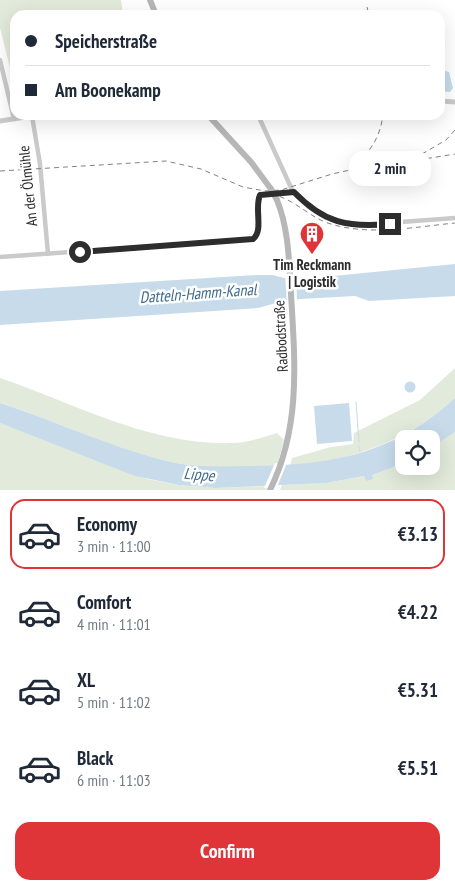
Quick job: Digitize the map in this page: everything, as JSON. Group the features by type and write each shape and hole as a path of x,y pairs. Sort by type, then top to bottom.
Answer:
{"main road":[{"name":"Radbodstraße","path":"215,120 251,162 277,200 287,234 296,368 295,408 283,460 271,489"}],"street":[{"path":"0,60 10,102"},
{"name":"An der Ölmühle","path":"35,120 48,254"},
{"path":"260,120 294,192 320,215 350,224 379,225 455,218"},
{"path":"0,257 253,239 258,232 258,201 260,195 294,192"}],"green space":[{"path":"0,0 121,0 122,10 10,10 10,68 0,28"},
{"path":"455,368 455,398 419,426 412,430 395,430 395,439 357,453 335,459 290,466 292,458 331,447 353,444 354,433 420,400"},
{"path":"0,378 114,421 143,431 173,438 203,442 239,443 277,433 284,440 277,466 214,468 168,461 119,447 0,403"},
{"path":"0,423 147,479 179,485 216,488 268,486 266,490 0,490"},
{"path":"455,432 455,490 280,490 282,485 326,483 364,476 366,481 371,475 395,466 395,475 440,475 440,442"}],"water":[{"path":"445,71 449,72 453,88 450,92 445,92"},
{"name":"Datteln-Hamm-Kanal","path":"455,264 455,296 369,301 355,296 300,299 283,301 258,308 0,325 0,291 258,275 272,275 293,280"},
{"path":"410,381 416,387 410,393 404,387"},
{"path":"455,398 455,432 440,442 440,430 412,430"},
{"name":"Lippe","path":"0,403 131,451 195,466 309,463 361,453 395,439 395,466 372,475 373,479 366,481 364,476 326,483 216,488 179,485 135,476 0,423"},
{"path":"349,403 352,441 317,444 314,406"}],"pier":[{"path":"285,275 292,277 296,275 297,302 287,303"},
{"path":"275,463 287,463 277,487 264,488"}],"waterway":[{"path":"356,402 359,442"},
{"path":"359,446 360,452"}],"railway":[{"path":"349,167 368,152 376,139 382,120"},
{"path":"0,171 166,161 201,169 243,187 265,191 281,190 332,174 422,154 446,140 455,130"},
{"path":"418,160 455,154"},
{"path":"271,194 286,199 325,222 340,227 390,230 455,223"}],"place":[{"name":"Tim Reckmann | Logistik","path":"312,255"}],"route":[{"path":"80,252 253,239 256,238 258,232 258,201 260,195 294,192 316,212 340,223 362,225 390,224"}]}
